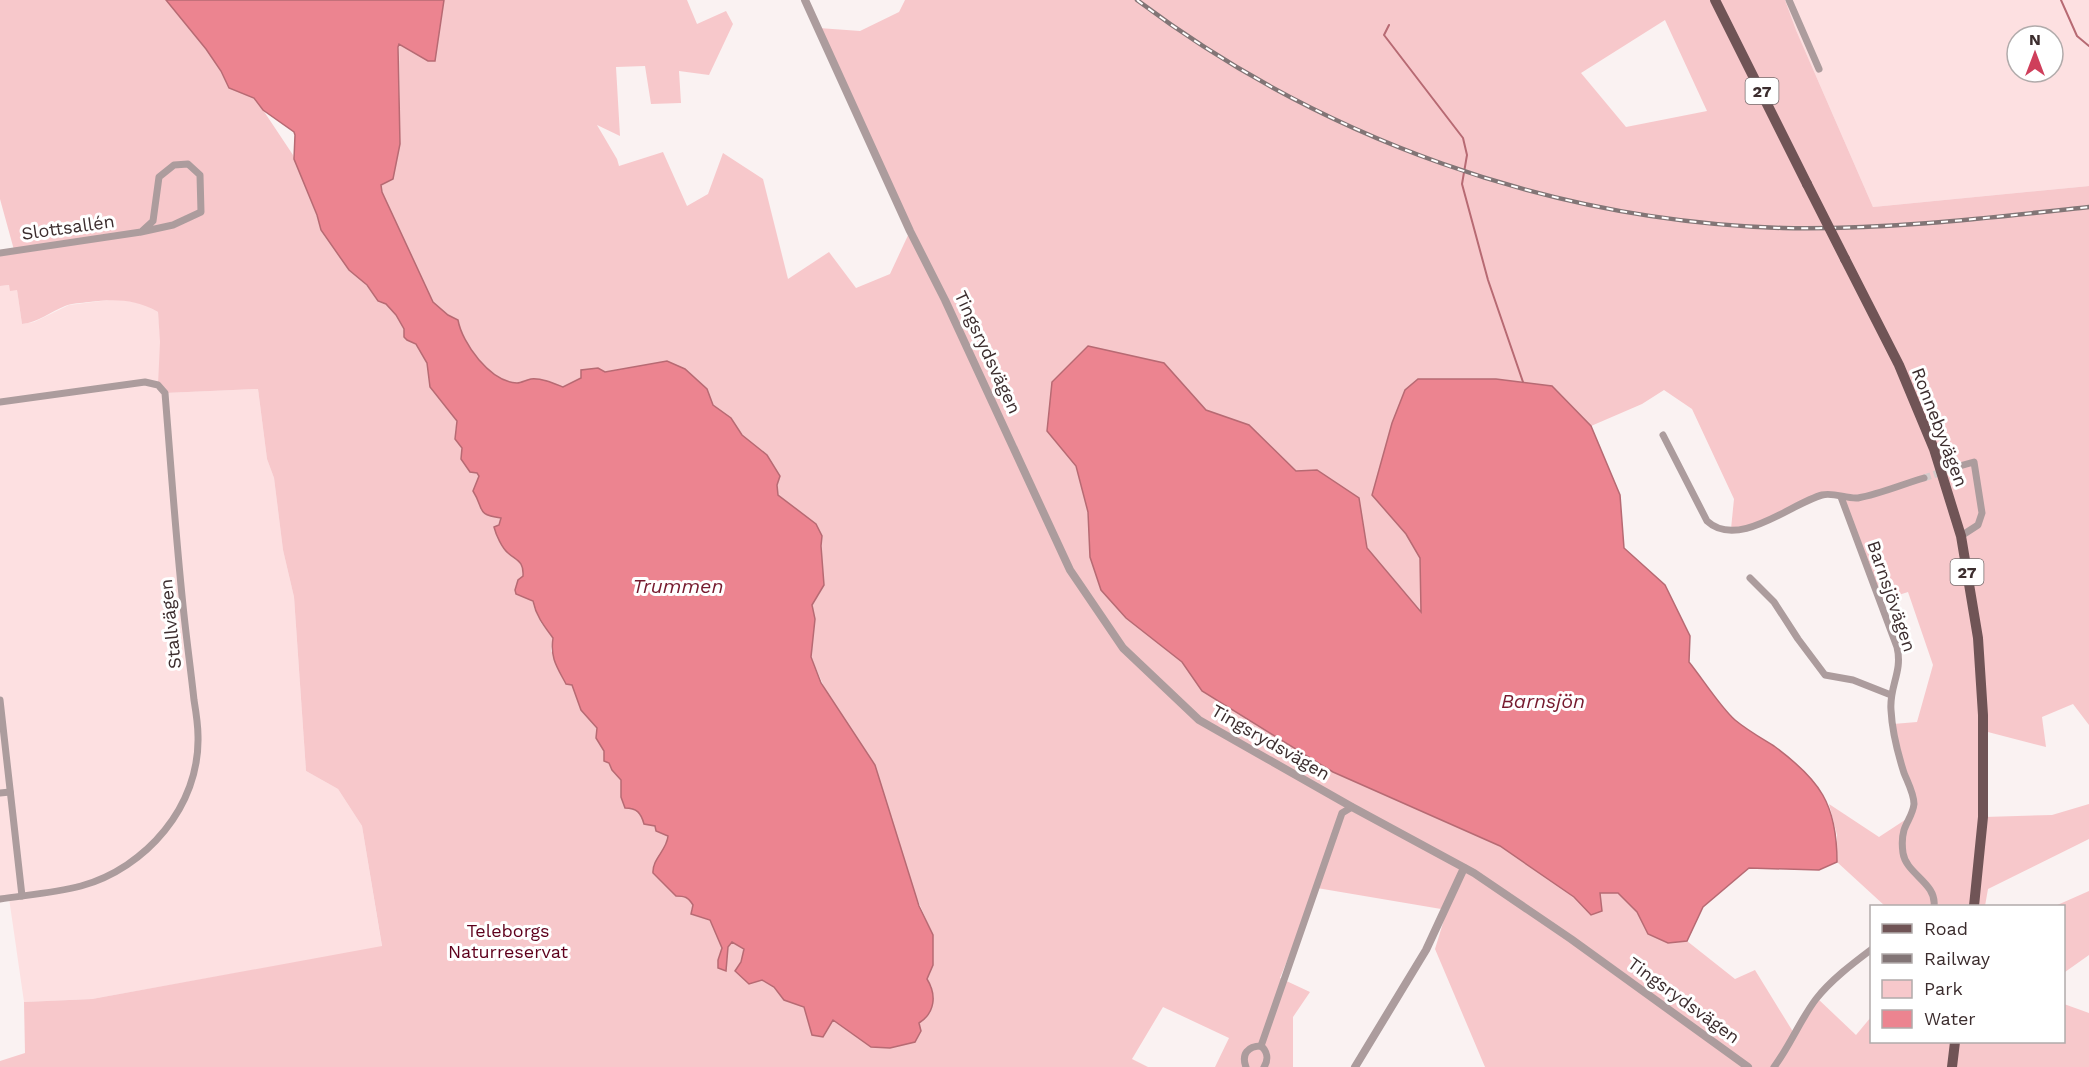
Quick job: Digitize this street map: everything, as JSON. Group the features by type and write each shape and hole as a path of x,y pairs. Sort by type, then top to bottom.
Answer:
{"main road":[{"name":"Ronnebyvägen","path":"1715,0 1899,365 1934,449 1961,536 1978,638 1983,715 1983,817 1974,905"},
{"path":"1952,1067 1955,1043"}],"street":[{"name":"Tingsrydsvägen","path":"805,0 910,231 955,321 1070,570 1123,648 1198,720 1464,867 1571,939 1748,1067"},
{"path":"1789,0 1819,69"},
{"name":"Slottsallén","path":"0,253 141,232 173,225 201,213 200,175 188,164 174,165 159,177 153,221 141,232"},
{"name":"Stallvägen","path":"0,402 145,382 158,385 165,393 180,581 198,737 196,765 182,805 170,825 140,856 111,874 82,885 0,899"},
{"path":"1663,435 1701,511 1712,525 1752,528 1822,495 1859,498 1924,478"},
{"path":"1956,467 1974,462 1982,513 1978,525 1961,536"},
{"name":"Barnsjövägen","path":"1841,497 1897,647 1899,665 1891,695 1890,710 1898,749 1914,804 1904,829 1903,852 1905,861 1931,891 1935,899 1934,905"},
{"path":"1750,578 1774,602 1825,675 1853,680 1891,695"},
{"path":"0,700 22,896"},
{"path":"0,793 10,792"},
{"path":"1261,1046 1342,813 1352,807"},
{"path":"1355,1067 1425,950 1464,867"},
{"path":"1774,1067 1788,1049 1817,998 1845,970 1870,951"},
{"path":"1246,1067 1243,1059 1245,1053 1253,1046 1261,1046 1265,1049 1267,1058 1264,1067"}],"shaded area":[{"path":"1785,0 2089,0 2089,186 1873,207"},
{"path":"10,285 17,290 22,324 34,322 69,305 109,300 143,304 158,312 165,393 258,389 267,459 274,478 283,550 294,597 306,771 338,789 362,826 382,947 92,999 24,1002 9,898 0,898 0,286"}],"green space":[{"name":"Teleborgs Naturreservat","path":"0,0 166,0 206,49 229,88 254,98 263,110 293,155 321,230 349,270 396,315 410,340 416,344 427,363 430,387 457,421 455,433 462,448 461,459 479,476 473,491 485,513 501,518 496,534 506,551 516,557 521,564 535,610 541,623 553,638 551,651 572,685 581,710 597,728 600,745 612,770 621,780 621,797 625,807 638,812 644,824 655,826 656,831 668,836 653,866 676,896 686,896 694,905 691,910 710,920 722,948 718,960 726,970 728,947 732,942 744,949 741,962 774,987 784,1000 804,1007 812,1035 833,1019 871,1047 919,1023 932,987 926,979 933,965 933,935 811,657 815,619 812,606 824,585 822,536 816,524 778,495 779,476 767,455 742,435 731,418 713,405 707,389 667,361 605,372 581,370 581,378 563,387 539,379 517,383 507,381 497,376 479,360 465,339 458,320 433,302 380,186 385,182 400,144 399,44 435,61 444,0 687,0 697,24 726,11 733,24 709,75 679,71 681,103 651,104 645,66 616,67 620,136 597,125 619,166 663,152 687,206 708,194 723,153 763,179 788,279 829,252 856,288 890,274 910,231 819,28 860,31 899,12 905,0 1785,0 1873,207 2089,186 2089,725 2073,704 2042,717 2046,747 1984,731 1984,817 2052,815 2089,804 2089,839 1988,889 1985,905 1884,905 1837,862 1837,835 1829,804 1879,837 1911,816 1914,804 1893,724 1917,722 1933,665 1908,592 1880,601 1841,497 1822,495 1752,528 1731,529 1734,499 1692,409 1664,390 1642,404 1591,426 1551,386 1496,379 1418,379 1392,423 1372,495 1406,534 1420,558 1422,612 1367,548 1359,498 1317,470 1296,471 1249,425 1206,410 1164,363 1088,347 1047,431 1076,466 1088,512 1090,557 1126,618 1182,662 1202,691 1333,772 1500,846 1575,897 1591,915 1600,893 1618,893 1637,912 1648,934 1668,943 1687,941 1735,979 1755,970 1795,1035 1817,998 1856,1035 1870,1018 1870,1043 2065,1043 2065,1004 2089,1013 2089,1067 1485,1067 1435,949 1447,910 1317,888 1280,978 1310,992 1293,1017 1293,1067 1215,1067 1229,1038 1163,1007 1132,1059 1148,1067 0,1067 0,1061 25,1053 24,1002 92,999 382,946 362,826 338,789 306,771 294,597 283,550 274,478 267,459 258,389 165,393 158,385 160,342 158,312 132,302 116,300 74,304 22,324 17,290 10,291 9,285 0,286 0,253 14,250 0,199","holes":["1665,20 1707,111 1626,127 1581,73"]},
{"path":"2089,891 2089,955 2065,972 2065,905 2057,905"}],"water":[{"name":"Trummen","path":"166,0 444,0 435,61 428,61 399,44 398,47 400,144 393,179 381,185 382,192 433,302 458,320 471,350 497,376 517,383 539,379 563,387 581,378 581,370 598,368 605,372 667,361 685,369 707,389 713,405 731,418 742,435 767,455 780,476 777,485 778,495 816,524 822,536 824,585 812,605 815,619 811,657 821,683 875,765 919,906 933,935 933,965 927,979 932,991 933,1003 928,1014 919,1023 921,1031 915,1042 890,1048 871,1047 833,1020 823,1037 812,1035 804,1007 784,1000 774,987 762,980 749,984 735,971 741,962 744,949 732,942 728,947 726,971 718,968 722,948 710,920 691,914 693,905 690,900 676,896 653,873 655,863 668,836 656,831 655,826 644,824 640,814 635,810 625,808 621,797 621,780 609,763 604,761 604,751 596,738 597,728 581,710 572,685 566,684 557,667 552,651 553,638 538,616 533,601 516,594 518,580 523,576 522,567 501,545 494,527 499,525 501,518 484,513 473,491 479,476 477,473 470,472 461,459 462,448 455,439 457,421 430,387 427,363 416,344 404,337 404,329 396,315 386,304 378,301 367,285 349,270 321,230 294,159 294,132 263,110 254,98 229,88 206,49"},
{"name":"Barnsjön","path":"1088,346 1164,363 1206,410 1249,425 1296,471 1317,470 1359,498 1367,548 1421,612 1420,558 1406,534 1372,495 1392,423 1405,390 1418,379 1496,379 1552,386 1591,426 1620,495 1624,548 1665,585 1690,636 1689,662 1735,720 1790,758 1814,782 1823,795 1834,824 1837,862 1819,870 1749,868 1703,907 1687,941 1668,943 1648,934 1637,912 1618,893 1600,893 1602,911 1591,915 1574,897 1500,846 1333,772 1202,691 1182,662 1126,618 1101,590 1090,557 1088,512 1076,466 1047,431 1052,382"}],"waterway":[{"path":"2061,0 2077,36 2089,46"},
{"path":"1389,25 1384,35 1463,138 1467,155 1462,184 1488,280 1523,382"}],"tunnel":[{"path":"1924,478 1956,467"}],"railway":[{"path":"1137,0 1208,49 1283,93 1361,131 1442,164 1525,189 1610,209 1696,222 1783,228 1821,228 1936,222 2089,207"}]}
